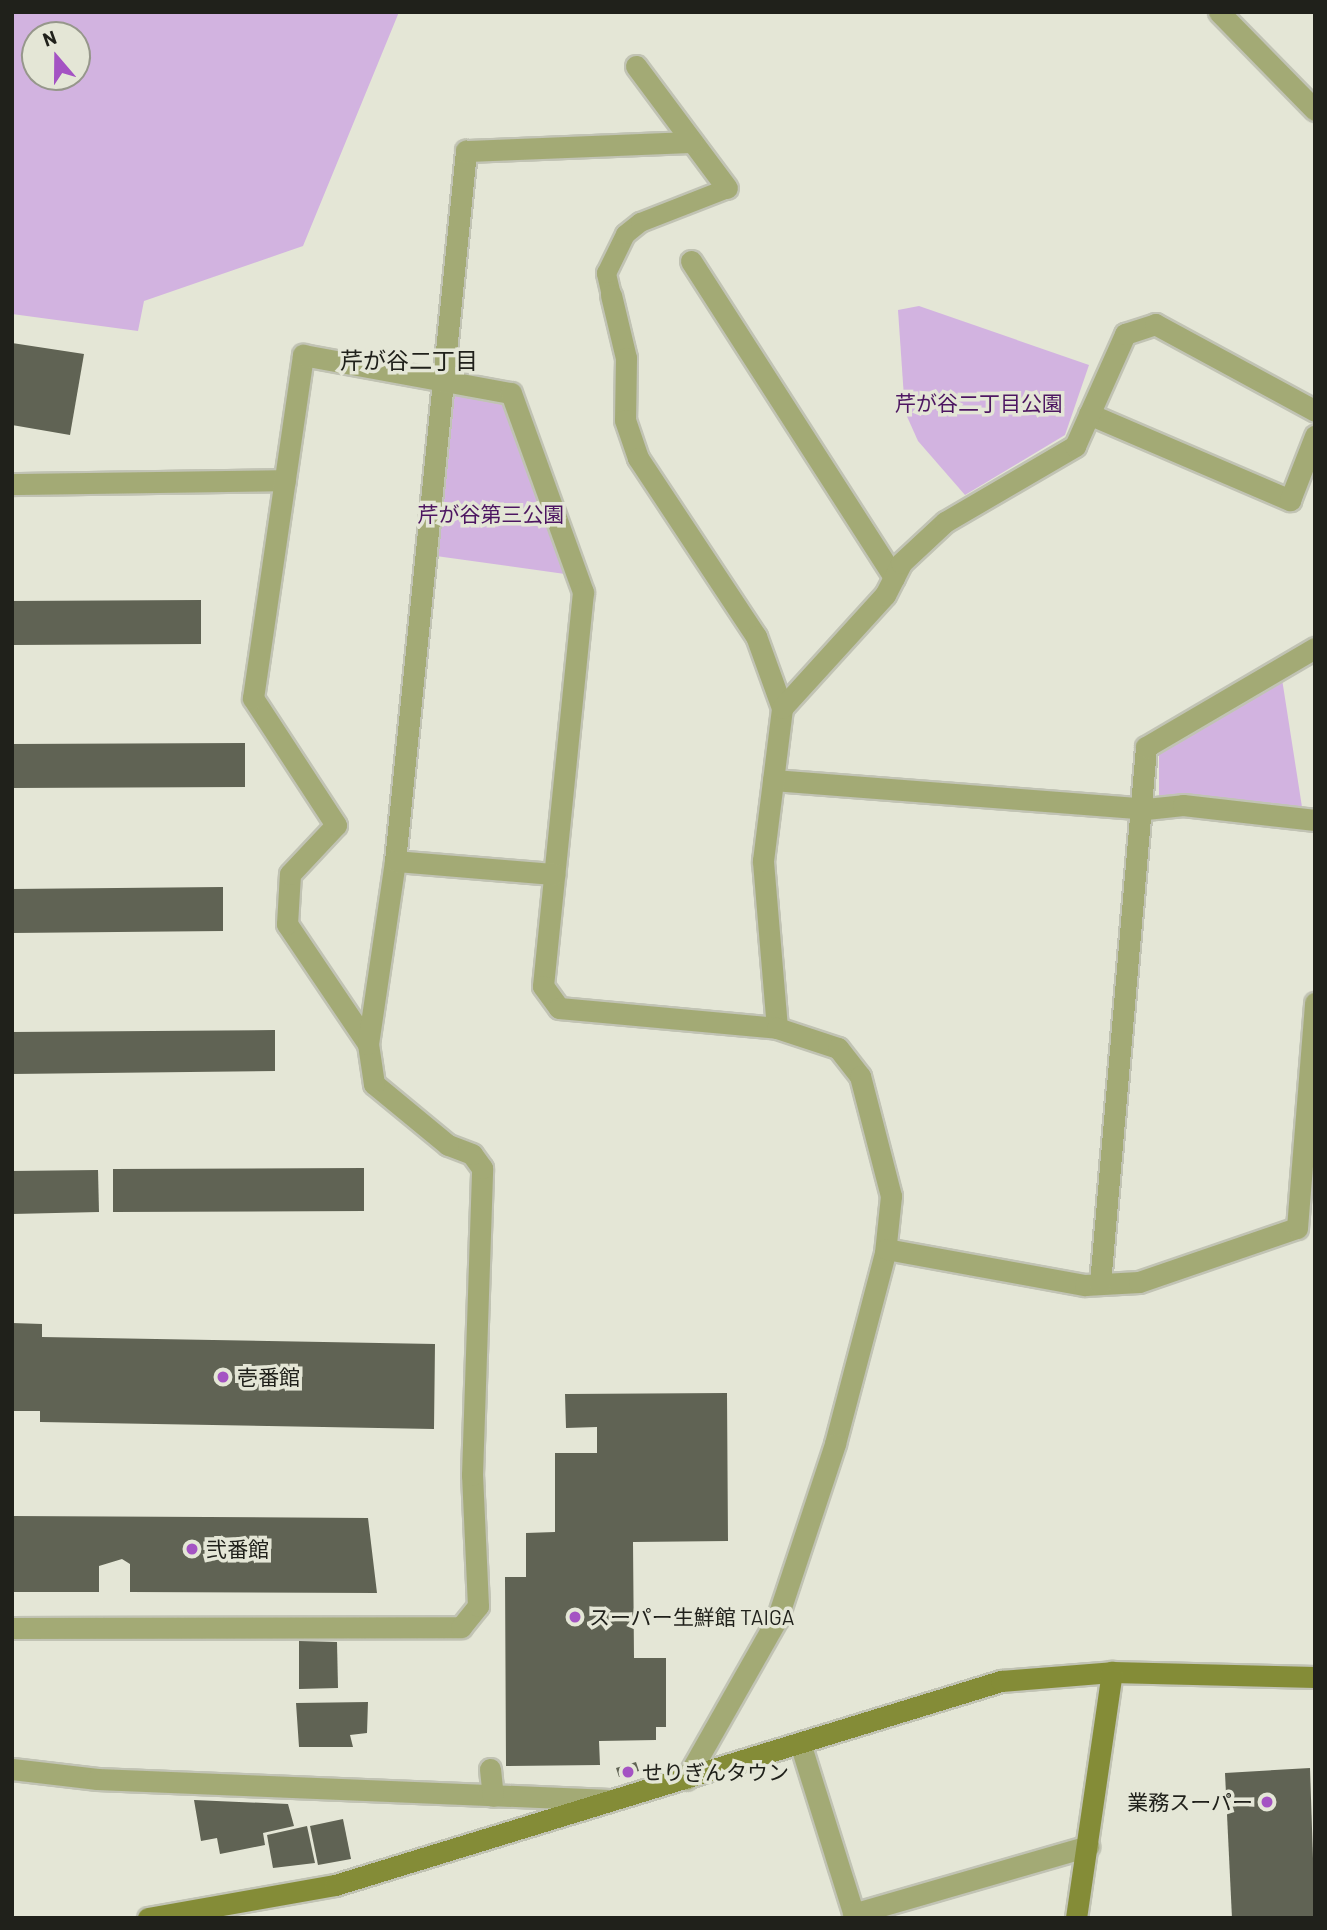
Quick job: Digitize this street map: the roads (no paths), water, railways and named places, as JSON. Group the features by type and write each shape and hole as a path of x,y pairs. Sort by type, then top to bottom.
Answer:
{"street":[{"path":"1219,12 1315,110"},
{"path":"636,66 727,188"},
{"path":"482,1629 478,1606 472,1475 482,1168 472,1154 448,1145 374,1084 368,1044 395,861 466,150 692,142"},
{"path":"691,261 894,577"},
{"path":"611,295 626,358 625,420 638,458 757,636 782,708 763,861 777,1028"},
{"path":"782,708 894,577 945,522 1075,446 1125,334 1154,324 1315,411"},
{"path":"368,1044 288,924 290,874 336,825 253,698 303,355 512,393 583,592 543,986 559,1008 777,1028 838,1048 860,1076 891,1196 886,1249 835,1444 777,1619 686,1779"},
{"path":"1089,414 1290,500 1315,436"},
{"path":"12,484 285,480"},
{"path":"1100,1284 1146,809 1146,747 1315,648"},
{"path":"773,780 1146,809 1183,805 1315,820"},
{"path":"395,861 554,874"},
{"path":"1297,1228 1315,1003"},
{"path":"886,1249 1100,1284 1139,1282 1297,1228"},
{"path":"1297,1228 1315,1240"},
{"path":"12,1628 461,1627 478,1606"},
{"path":"148,1918 219,1912 335,1885 626,1800 1001,1681 1112,1672 1315,1677"},
{"path":"1076,1918 1112,1672"},
{"path":"800,1743 854,1916 1088,1846"},
{"path":"490,1769 493,1796"},
{"path":"13,1770 493,1796 626,1800"}],"lane":[{"path":"611,295 606,273 625,234 640,222 727,188"}],"place":[{"name":"壱番館","path":"223,1377"},
{"name":"弐番館","path":"192,1549"},
{"name":"スーパー生鮮館 TAIGA","path":"575,1617"},
{"name":"せりぎんタウン","path":"628,1772"},
{"name":"業務スーパー","path":"1267,1802"}],"district":[{"name":"芹が谷二丁目","path":"409,360"}],"park label":[{"name":"芹が谷二丁目公園","path":"979,403"},
{"name":"芹が谷第三公園","path":"491,514"}]}
